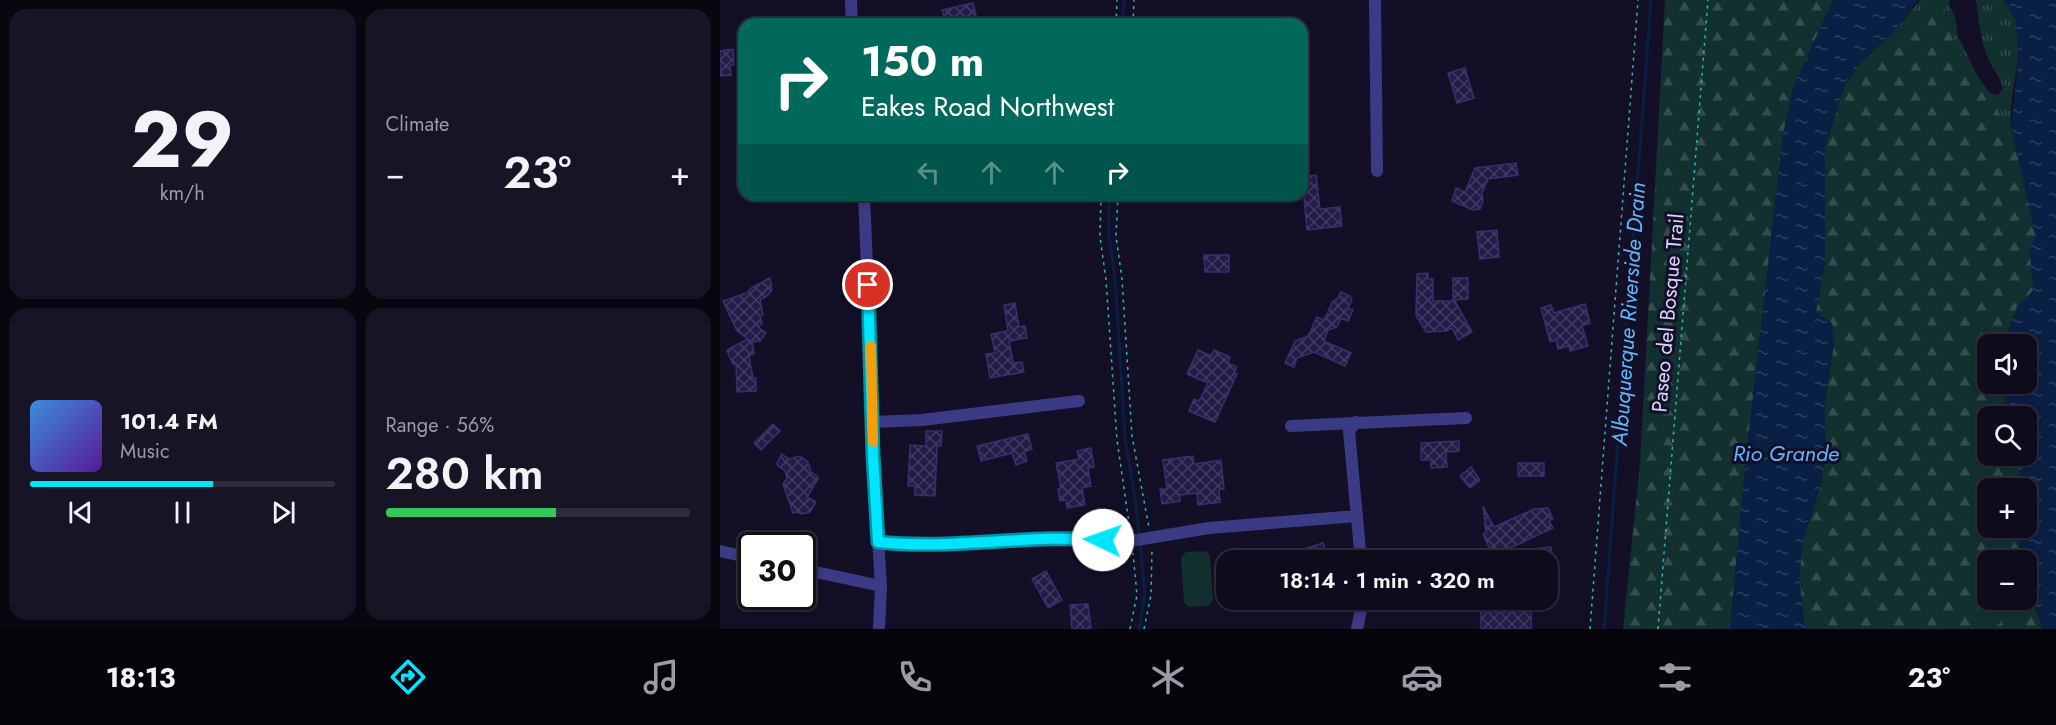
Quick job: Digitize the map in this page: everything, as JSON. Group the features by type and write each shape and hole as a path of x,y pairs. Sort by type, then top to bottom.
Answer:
{"street":[{"path":"851,0 852,18"},
{"path":"1375,0 1377,171"},
{"path":"864,201 881,586 879,629"},
{"path":"873,422 922,420 1079,401"},
{"path":"1291,426 1466,418"},
{"path":"1356,422 1349,431 1360,550"},
{"path":"878,542 913,544 1059,538 1131,541 1209,528 1357,516"},
{"path":"720,551 738,555"},
{"path":"816,572 881,586"},
{"path":"1357,629 1362,610"}],"path":[{"path":"1116,18 1117,0"},
{"path":"1133,18 1134,0"},
{"path":"1590,629 1638,0"},
{"name":"Paseo del Bosque Trail","path":"1658,629 1708,0"},
{"path":"1101,201 1100,237 1106,280 1117,440 1137,577 1137,595 1130,629"},
{"path":"1118,201 1116,236 1122,279 1132,436 1151,539 1150,595 1144,629"}],"green space":[{"path":"1665,0 1833,0 1794,86 1783,135 1746,459 1730,629 1623,629 1640,463"},
{"path":"1920,0 1950,0 1949,5 1955,17 1958,36 1973,67 1955,48 1945,9 1917,15 1892,41 1862,61 1895,31"},
{"path":"1976,0 2003,0 2015,20 2019,48 2011,104 2012,132 2005,126 1990,93 1998,95 2003,88 1985,51"},
{"path":"1935,5 1945,9 1955,48 1973,67 1990,93 2005,126 2012,132 2036,235 2034,290 2017,307 2007,334 1977,334 1977,394 2004,394 2006,406 1977,406 1977,466 2018,466 2020,478 1977,478 1977,538 2019,538 2020,550 1977,550 1978,610 1975,629 1805,629 1799,577 1803,540 1821,485 1826,449 1824,407 1834,344 1816,312 1825,260 1825,147 1845,85 1862,61 1892,41 1917,15"},
{"path":"1205,551 1210,555 1213,600 1208,606 1189,607 1184,602 1181,558 1186,552"},
{"path":"1978,610 2022,610 1990,629 1975,629"},
{"path":"2022,610 2036,610 2043,629 1990,629"}],"water":[{"name":"Rio Grande","path":"1833,0 1918,0 1895,31 1862,61 1845,85 1825,147 1825,260 1816,312 1832,323 1834,343 1824,407 1826,449 1821,485 1803,540 1799,577 1805,629 1730,629 1746,459 1783,135 1794,86"},
{"path":"2003,0 2056,0 2056,629 2043,629 2037,608 2037,550 2020,550 2019,546 2019,538 2037,538 2037,478 2020,478 2018,466 2037,466 2037,406 2006,406 2004,394 2037,394 2037,334 2007,334 2017,307 2034,290 2029,248 2036,235 2011,126 2019,56 2015,20"}],"building":[{"path":"973,3 977,18 944,18 942,10"},
{"path":"733,49 734,65 730,65 731,75 720,76 720,51"},
{"path":"1465,68 1474,98 1457,103 1448,73"},
{"path":"1516,163 1518,175 1488,179 1482,193 1483,201 1480,209 1473,210 1452,201 1456,188 1465,192 1475,168"},
{"path":"1316,175 1320,209 1340,207 1342,226 1307,230 1304,201 1308,201 1308,176"},
{"path":"1497,230 1499,257 1480,259 1477,232"},
{"path":"1204,255 1229,255 1229,272 1205,272"},
{"path":"1428,273 1428,279 1433,279 1433,301 1455,301 1472,332 1458,340 1452,328 1446,331 1426,332 1416,315 1417,274"},
{"path":"770,278 772,290 760,300 763,315 760,316 762,323 758,327 766,333 760,341 752,342 754,353 749,356 753,378 756,378 756,391 737,392 736,363 733,364 727,351 748,339 737,331 723,301 747,293 751,288"},
{"path":"1453,278 1468,278 1468,299 1453,300"},
{"path":"1341,292 1350,296 1352,301 1348,308 1353,310 1348,321 1341,318 1337,327 1328,330 1324,341 1351,353 1345,366 1314,352 1297,358 1294,367 1285,363 1295,341 1308,336 1317,317 1324,320 1333,301"},
{"path":"1015,303 1019,327 1025,326 1027,338 1009,341 1013,363 1022,362 1024,372 990,378 986,354 995,353 991,334 1008,331 1004,305"},
{"path":"1585,304 1590,323 1582,326 1588,346 1570,351 1569,346 1558,349 1556,340 1550,342 1541,308 1551,305 1554,313"},
{"path":"1198,350 1211,356 1214,350 1230,357 1228,363 1237,367 1234,373 1237,374 1215,422 1189,411 1194,399 1199,401 1208,383 1187,374"},
{"path":"773,424 780,431 761,450 754,443"},
{"path":"926,431 942,431 941,446 937,446 935,496 915,495 915,486 908,486 910,445 926,446"},
{"path":"1028,434 1032,449 1024,452 1027,461 1016,465 1012,453 981,461 977,446"},
{"path":"1459,441 1459,451 1446,452 1447,467 1431,468 1431,460 1421,460 1421,443"},
{"path":"1091,448 1094,467 1088,468 1091,486 1082,488 1085,505 1067,508 1066,500 1060,501 1058,489 1061,488 1056,463 1079,459 1077,451"},
{"path":"782,454 789,459 800,456 808,462 811,472 817,476 818,479 807,497 816,502 810,512 793,513 783,484 787,478 785,471 777,463"},
{"path":"1193,456 1194,464 1221,460 1224,489 1219,490 1220,502 1198,505 1197,493 1180,495 1180,501 1162,504 1160,489 1167,489 1163,460"},
{"path":"1518,463 1544,463 1544,476 1518,476"},
{"path":"1471,467 1480,480 1470,488 1460,476"},
{"path":"1483,506 1494,527 1534,509 1548,508 1553,519 1549,521 1553,528 1506,550 1490,550 1483,534 1486,533"},
{"path":"1323,543 1326,550 1301,550"},
{"path":"1551,547 1551,550 1521,550"},
{"path":"1046,571 1062,600 1048,608 1032,579"},
{"path":"1088,604 1091,629 1072,629 1070,605"},
{"path":"1515,610 1532,610 1531,629 1481,629 1481,612 1515,612"}],"waterway":[{"path":"1122,18 1124,0"},
{"name":"Albuquerque Riverside Drain","path":"1604,629 1651,0"},
{"path":"1109,201 1109,235 1115,278 1125,437 1139,535"},
{"path":"1139,629 1145,595 1140,542"}],"slow traffic":[{"path":"871,346 873,442"}],"route":[{"path":"868,285 878,542 913,544 1059,538 1103,540"}]}
